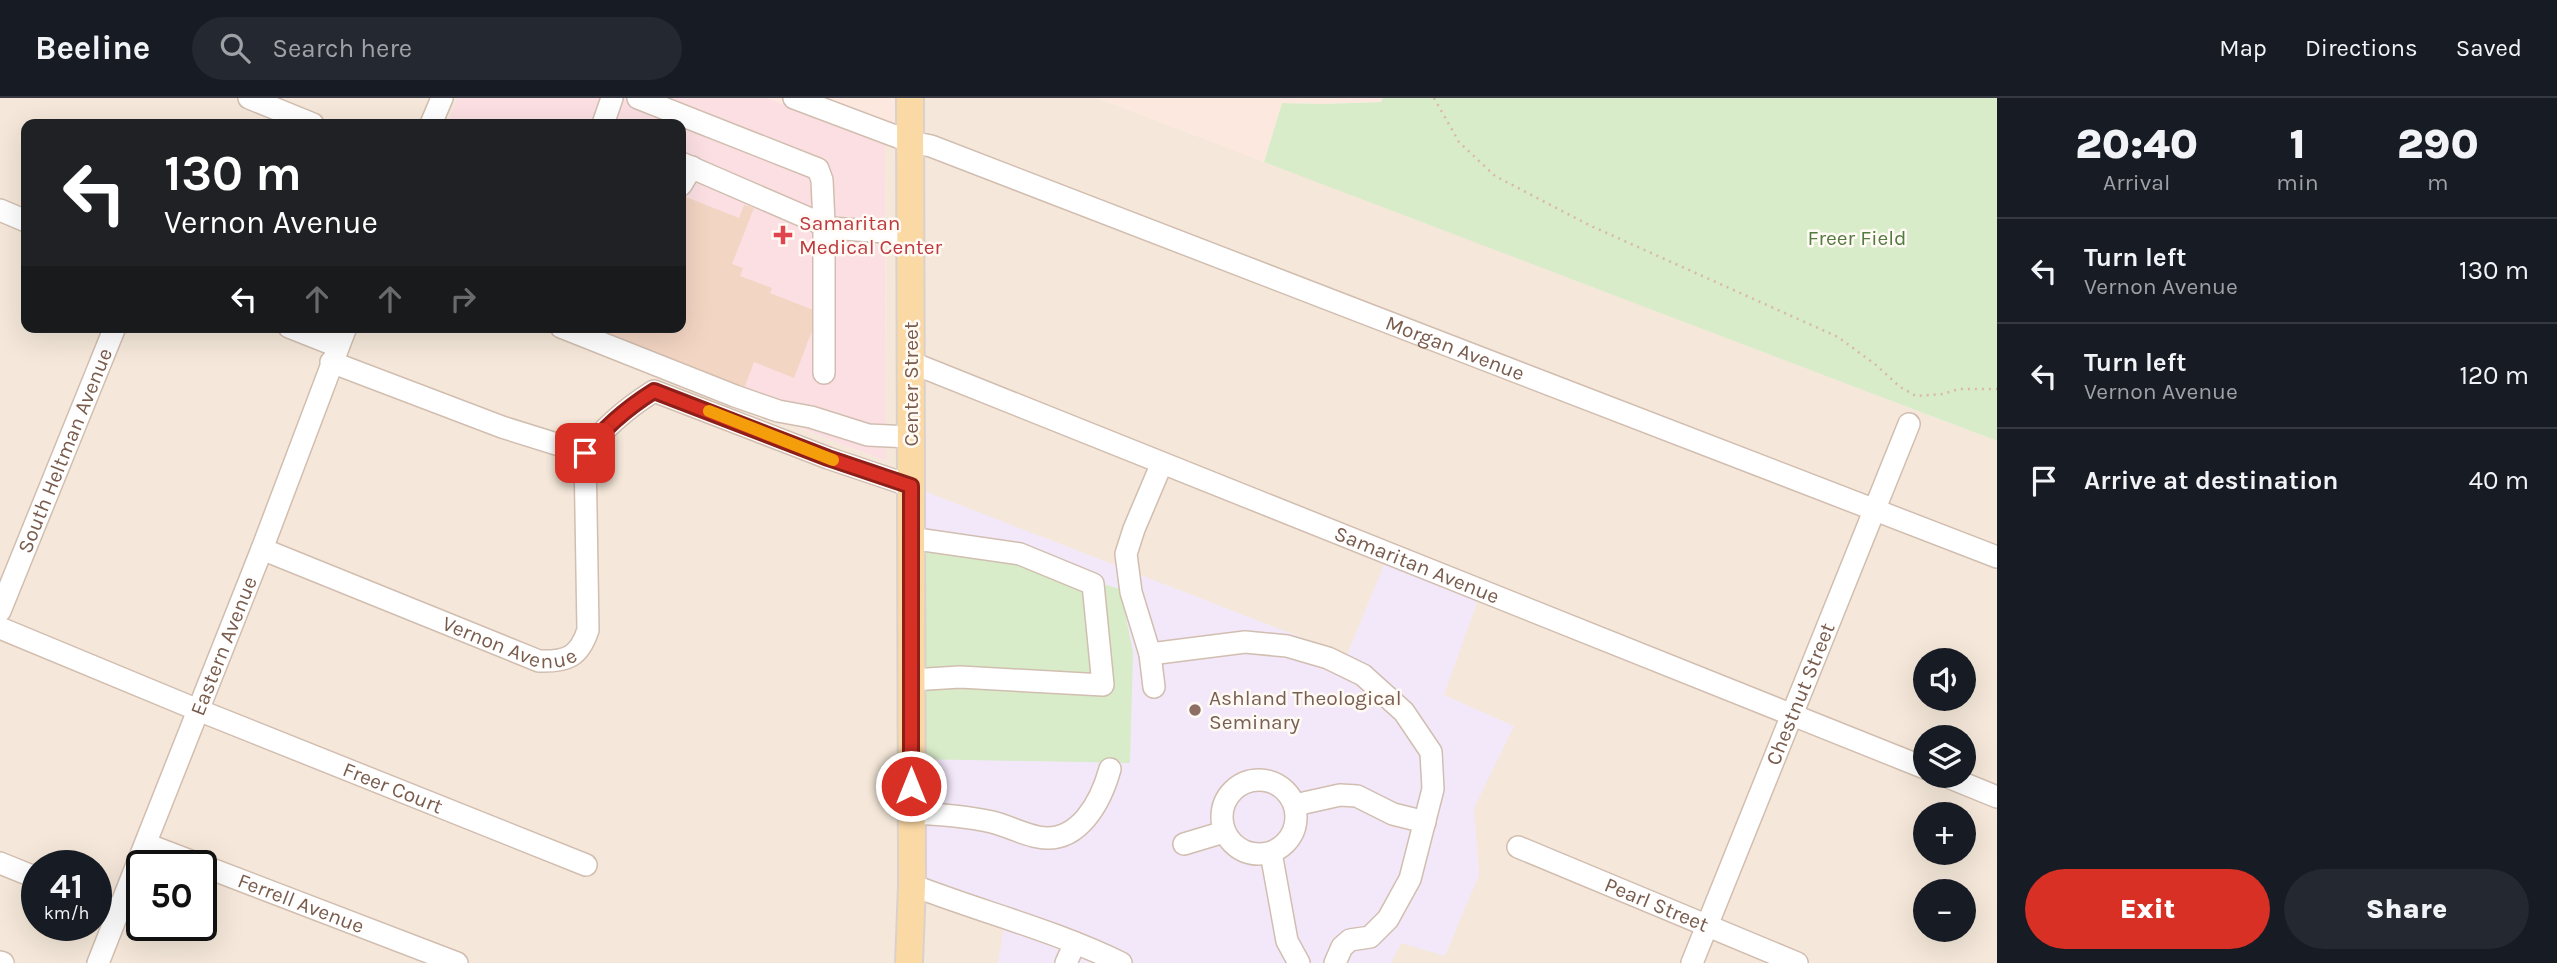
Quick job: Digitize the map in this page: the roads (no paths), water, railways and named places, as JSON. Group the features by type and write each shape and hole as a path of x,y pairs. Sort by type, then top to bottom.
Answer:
{"main road":[{"name":"Center Street","path":"909,963 912,885 910,98"}],"street":[{"path":"249,98 301,119"},
{"path":"436,119 442,98"},
{"path":"605,119 612,98"},
{"path":"638,98 818,169 822,180 824,223 824,373"},
{"name":"Morgan Avenue","path":"794,98 911,142 931,146 1997,558"},
{"path":"686,173 824,223 831,228 911,234"},
{"path":"0,210 21,219"},
{"name":"South Heltman Avenue","path":"0,611 113,333"},
{"path":"305,333 338,345 502,427 585,453 625,409 654,391 828,458 911,486"},
{"path":"576,333 778,411 810,417 868,435 910,437"},
{"name":"Eastern Avenue","path":"98,963 262,549 338,345"},
{"name":"Samaritan Avenue","path":"910,362 1913,763"},
{"name":"Chestnut Street","path":"1692,963 1909,424"},
{"name":"Vernon Avenue","path":"262,549 539,661 563,660 577,652 584,643 588,630 585,453"},
{"path":"1154,687 1150,654 1131,592 1126,554 1162,463"},
{"path":"911,538 1020,554 1093,584 1104,685 960,677 911,680"},
{"name":"Freer Court","path":"0,628 586,865"},
{"path":"1150,654 1245,642 1287,646 1328,658 1363,675 1404,712 1431,752 1433,789 1410,879 1388,919 1370,937 1350,940 1333,960"},
{"path":"911,813 959,816 995,822 1040,837 1056,836 1083,823 1104,790 1110,769"},
{"path":"1256,779 1280,786 1290,794 1295,804 1297,820 1293,834 1285,844 1271,852 1254,854 1244,851 1231,843 1224,832 1221,810 1236,786 1247,781 1256,779"},
{"path":"1974,788 1997,797"},
{"path":"1295,804 1340,795 1357,796 1393,814 1425,822"},
{"path":"1184,844 1224,832"},
{"name":"Ferrell Avenue","path":"146,844 457,963"},
{"name":"Pearl Street","path":"1518,847 1797,963"},
{"path":"1271,852 1287,941 1299,963"},
{"path":"0,863 21,872"},
{"path":"912,885 1003,915 1121,963"},
{"path":"112,909 118,911"},
{"path":"1066,963 1075,943"}],"place":[{"name":"Samaritan Medical Center","path":"783,235"},
{"name":"Ashland Theological Seminary","path":"1195,710"}],"park label":[{"name":"Freer Field","path":"1857,238"}]}
